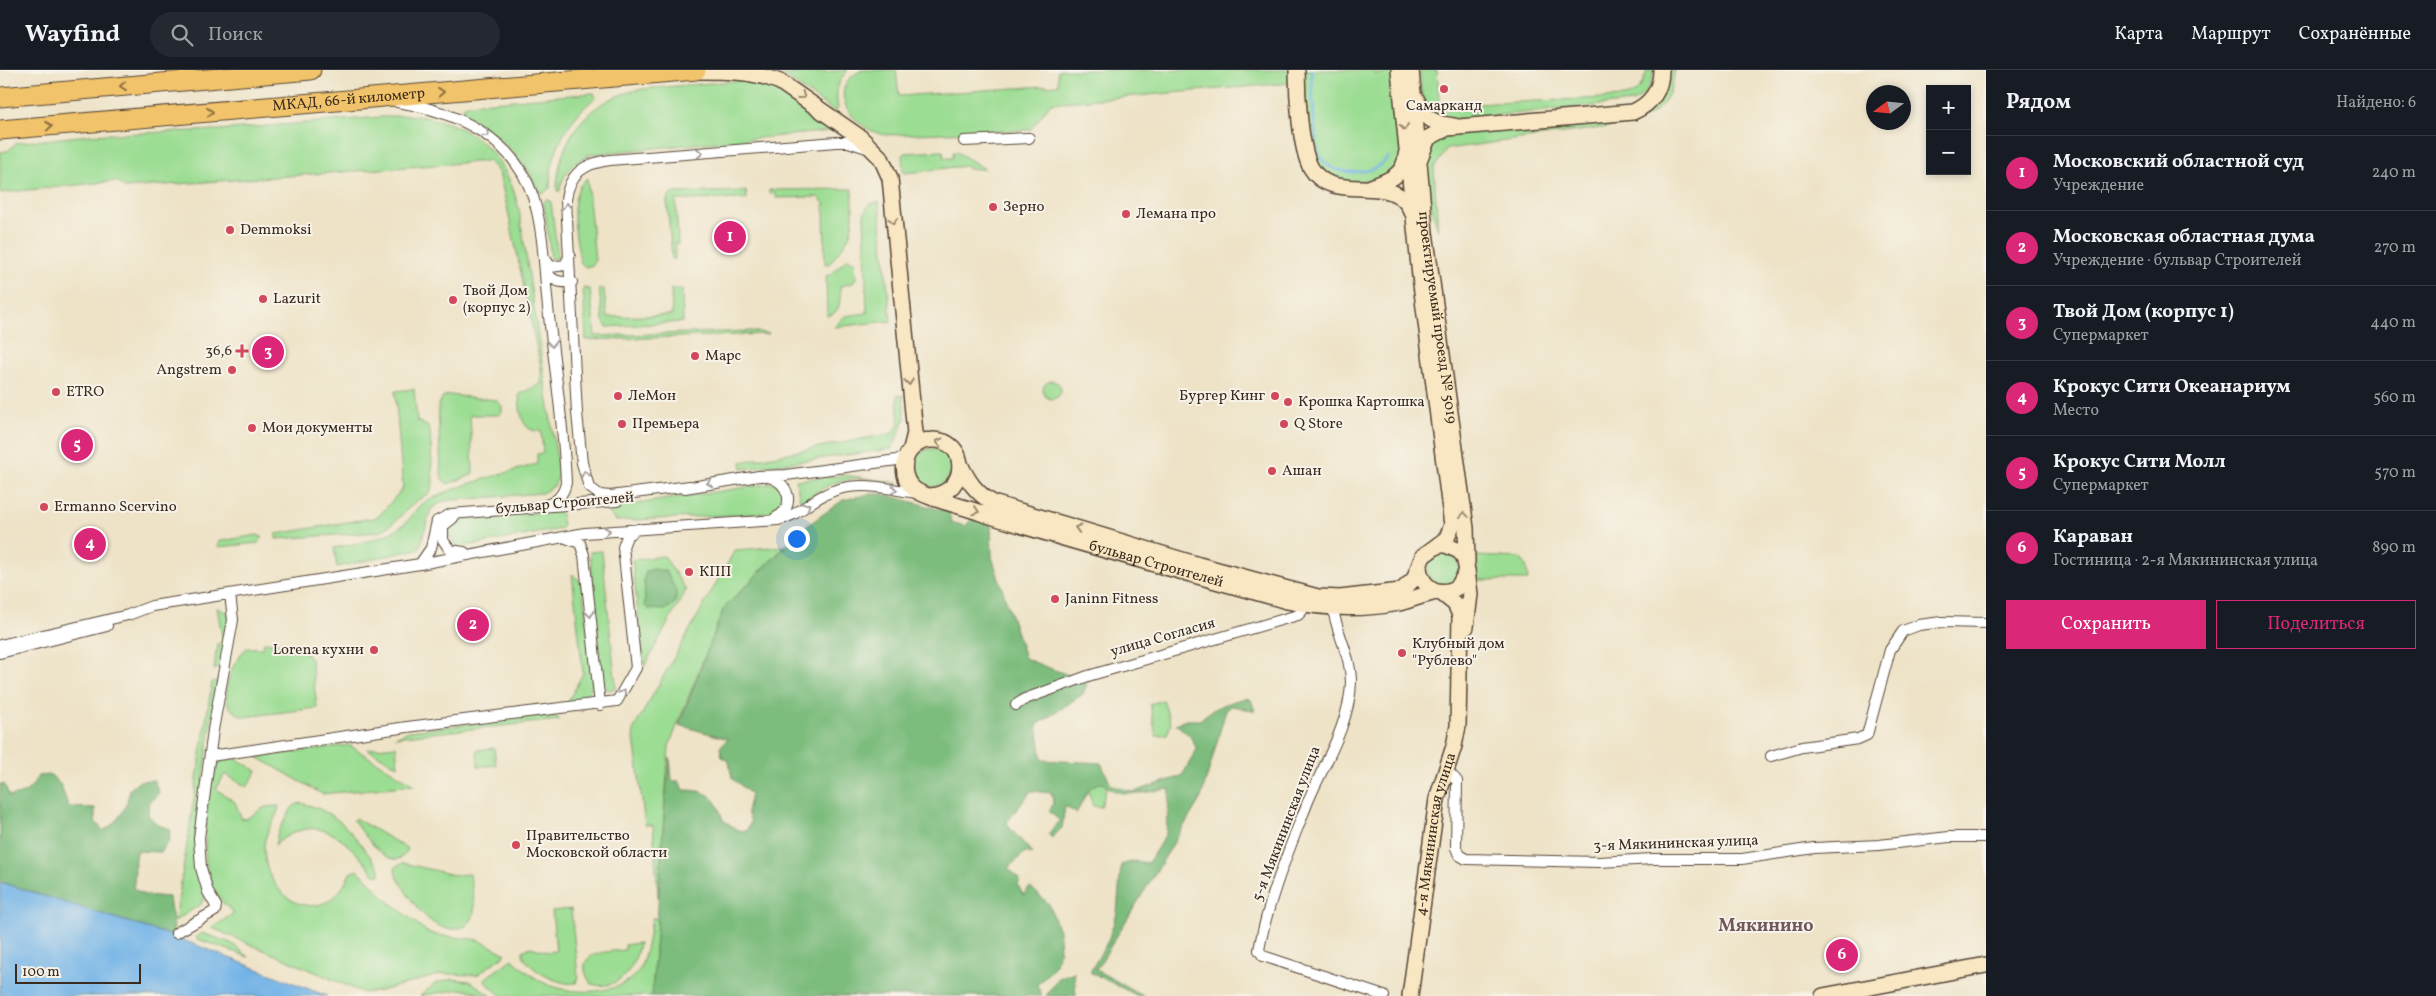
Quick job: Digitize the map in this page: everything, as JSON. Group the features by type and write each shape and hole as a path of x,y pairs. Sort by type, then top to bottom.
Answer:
{"highway":[{"path":"0,97 311,70"},
{"name":"МКАД, 66-й километр","path":"0,130 696,70"}],"street":[{"name":"проектируемый проезд № 5019","path":"1399,70 1414,218 1452,525 1447,538 1438,545"},
{"path":"1411,70 1416,98 1420,110 1426,117 1434,123 1463,127"},
{"name":"проектируемый проезд № 5019","path":"1411,70 1425,232 1466,528 1467,568"},
{"path":"1420,169 1421,155 1428,138 1447,128 1633,112 1648,104 1653,97 1659,86 1662,70"},
{"path":"689,71 747,73 766,76 780,82 861,138 876,151 885,164 890,178 915,433 904,472 908,481 926,495 946,492 952,487 960,472 960,464"},
{"path":"1296,72 1304,148 1311,168 1324,183 1332,186 1382,189 1400,196 1406,201 1414,218"},
{"path":"357,99 434,108 460,118 490,137 513,160 527,183 536,207 544,261 566,483 564,492 554,503 531,509"},
{"path":"964,140 1029,138"},
{"path":"690,486 610,496 600,495 589,487 582,463 577,413 567,189 577,173 594,162 836,142 848,142 876,151"},
{"path":"1368,188 1393,178 1400,172 1406,162 1406,148"},
{"path":"544,261 551,267 556,268 565,265 570,254"},
{"path":"544,261 550,277 556,281 572,282"},
{"name":"бульвар Строителей","path":"420,564 431,548 437,522 443,517 460,513 628,500 690,486 897,460 923,441 939,440 953,449 968,481 975,490 993,503 1199,565 1333,608 1400,603 1458,587 1467,568"},
{"name":"бульвар Строителей","path":"759,476 773,478 781,482 789,498 787,507 782,514 762,522"},
{"name":"бульвар Строителей","path":"128,616 152,606 420,564 592,532 778,520 796,515 826,494 846,487 866,486 926,495 1062,537 1305,599 1390,594 1406,588 1414,579 1423,556 1438,545"},
{"name":"бульвар Строителей","path":"460,513 447,521 443,526 443,540 450,550 472,554"},
{"path":"211,756 407,727 600,705 617,701 636,668 623,547 631,532 648,527"},
{"path":"559,538 575,540 580,543 584,554 600,705"},
{"path":"1438,545 1453,547 1464,557 1467,568"},
{"path":"1419,568 1424,583 1439,592"},
{"name":"4-я Мякининская улица","path":"1460,673 1470,594 1467,568"},
{"name":"4-я Мякининская улица","path":"1410,996 1432,831 1458,726 1460,615 1455,604 1439,592"},
{"path":"176,933 215,912 216,906 208,892 201,868 199,838 213,730 233,620 230,594"},
{"name":"улица Согласия","path":"1016,705 1025,699 1088,676 1298,614 1305,599"},
{"name":"5-я Мякининская улица","path":"1333,608 1350,665 1351,683 1344,721 1293,841 1273,899 1259,950 1263,956 1384,996"},
{"path":"0,645 128,616"},
{"path":"0,653 93,631 128,616"},
{"path":"1771,756 1802,747 1858,739 1867,735 1890,650 1902,631 1919,624 1942,622 1986,623"},
{"name":"3-я Мякининская улица","path":"1446,769 1457,781 1456,848 1459,855 1466,859 1599,862 1653,859 1742,859 1814,848 1880,845 1949,837 1986,837"},
{"path":"1823,996 1875,991 1986,965"}],"green space":[{"path":"848,70 841,78 837,97 838,108 835,112 782,75"},
{"path":"862,70 896,70 899,96 1058,85 1058,70 1290,70 1291,83 1051,103 1030,130 885,135 873,132 863,125 847,108 844,98 844,87 850,78"},
{"path":"1302,70 1373,70 1374,74 1396,72 1402,161 1379,179 1346,182 1325,176 1310,151"},
{"path":"1420,70 1437,70 1439,100 1445,105 1625,97 1634,93 1640,87 1647,70 1654,71 1647,90 1633,102 1453,120 1435,113 1425,103 1421,89"},
{"path":"1668,70 1675,70 1670,90 1662,104 1649,115 1630,124 1447,149 1434,168 1438,231 1431,205 1427,160 1431,148 1438,140 1474,131 1629,117"},
{"path":"757,79 768,80 834,128 832,131 592,154 571,168 561,184 560,191 557,191 558,172 570,138 592,111 606,101 642,89"},
{"path":"594,93 596,97 577,116 562,137 553,161 550,188 543,193 539,192 528,170 505,144 463,111 463,107 469,104"},
{"path":"407,115 448,123 465,131 480,141 504,169 519,209 559,474 554,486 542,493 443,501 431,509 419,549 337,567 334,548 387,534 403,525 427,501 467,484 537,464 537,454 543,453 541,431 534,431 529,428 522,419 521,413 519,394 541,384 541,368 499,173 489,161 125,188 116,181 0,193 0,152 8,151 16,143 89,135 218,130"},
{"path":"943,151 944,158 953,158 953,152 957,152 985,169 968,169 967,166 903,173 902,155 904,153"},
{"path":"587,178 595,260 593,265 585,267 580,262 575,230 574,206 580,186"},
{"path":"852,189 853,222 849,237 829,264 825,264 824,203 818,197 776,198 776,194 769,194 769,190"},
{"path":"746,191 747,199 676,200 678,244 675,244 675,259 672,259 667,200 671,193"},
{"path":"546,199 551,202 558,258 551,259 544,203"},
{"path":"879,202 891,321 834,327 845,316 867,313 864,214 869,204"},
{"path":"847,259 855,261 856,278 853,283 840,286 838,309 827,316 826,276 831,274"},
{"path":"583,288 590,289 595,336 751,331 769,334 586,340"},
{"path":"599,289 604,289 607,317 672,315 671,289 682,289 683,322 607,327 603,321"},
{"path":"1048,381 1056,381 1061,386 1059,397 1048,399 1043,394 1043,386"},
{"path":"414,389 417,421 427,426 430,431 433,483 430,493 379,532 276,539 276,534 378,517 403,488 395,391"},
{"path":"903,395 905,419 892,449 742,469 741,462 893,433 899,423 897,396"},
{"path":"444,396 496,400 502,406 502,412 499,415 470,415 472,475 448,484 442,479 441,473 438,405"},
{"path":"932,449 945,455 951,468 945,481 932,487 919,481 913,468 919,455"},
{"path":"845,475 899,483 858,478 850,479 834,483 805,501 800,500 796,480"},
{"path":"774,483 779,486 785,498 779,511 771,513 616,521 610,515 610,511 615,507"},
{"path":"870,494 883,494 949,512 951,522 965,526 972,519 991,525 992,557 1025,658 1087,684 1083,694 1037,725 1042,760 1101,763 1111,785 1133,792 1182,776 1197,749 1190,736 1176,724 1186,720 1200,720 1216,708 1233,701 1246,698 1251,700 1255,711 1232,706 1226,710 1201,798 1096,970 1144,996 1138,996 1090,972 1108,941 1117,913 1121,865 1134,861 1148,863 1166,834 1170,789 1135,794 1118,792 1110,789 1103,783 1092,786 1076,813 1065,806 1062,828 1052,838 1048,834 1060,821 1049,811 1053,804 1052,793 1031,791 1007,822 1009,827 1033,854 1025,852 1008,868 1020,879 1018,885 1023,895 1030,887 1049,904 1059,931 1060,952 1054,967 1037,985 1042,996 652,996 665,802 670,758 672,781 679,781 684,790 700,791 710,796 714,800 723,820 738,830 746,831 751,822 747,812 751,794 732,778 729,762 722,757 720,747 728,739 679,725 724,608 804,528 843,500"},
{"path":"557,511 561,513 563,526 560,529 466,546 456,545 449,536 450,524 460,519"},
{"path":"257,535 262,537 259,543 218,547 218,542 221,541"},
{"path":"785,546 724,608 669,746 658,897 653,825 645,825 633,730 735,550"},
{"path":"602,551 616,688 608,690 602,682 590,552"},
{"path":"1443,553 1449,554 1454,558 1458,563 1458,575 1454,580 1449,584 1443,585 1437,584 1432,580 1428,575 1427,569 1428,563 1432,558 1437,554"},
{"path":"664,556 686,590 644,667 632,560"},
{"path":"1477,556 1520,558 1526,565 1528,580 1479,580"},
{"path":"654,569 666,571 677,592 675,603 665,610 648,609 645,606 644,579 646,571"},
{"path":"572,574 579,580 583,591 593,682 590,691 584,697 567,704 583,673"},
{"path":"217,608 228,613 229,618 221,666 214,670 216,651 218,651 217,644 223,642"},
{"path":"264,642 296,645 311,658 317,708 243,717 234,712 228,704 227,697 230,674 238,659 247,648 262,648"},
{"path":"217,681 198,817 205,897 201,904 175,921 212,682"},
{"path":"1163,700 1171,725 1167,734 1156,736 1150,704"},
{"path":"550,715 556,716 559,720 395,737 409,731"},
{"path":"349,745 414,785 322,794 257,757"},
{"path":"396,746 398,766 367,749"},
{"path":"494,748 496,765 478,767 477,750"},
{"path":"229,758 235,758 257,771 247,787 225,774 216,789 235,802 241,818 246,819 265,807 279,806 266,837 264,849 267,868 275,884 286,896 299,903 313,906 327,902 339,891 350,873 358,870 385,898 427,932 479,940 506,954 477,975 442,974 380,991 364,993 212,928 234,913 219,898 209,880 205,840 207,805 213,775 219,763"},
{"path":"51,775 60,784 69,807 95,808 95,821 103,831 118,819 127,802 130,789 140,781 154,780 159,793 150,802 148,815 158,825 170,829 169,841 161,852 136,851 133,888 144,895 169,897 174,925 173,936 0,882 0,784 5,785 9,796 26,791 33,785 38,776"},
{"path":"1102,778 1107,785 1101,807 1093,806 1086,784"},
{"path":"301,803 328,813 347,828 380,869 380,875 374,874 353,850 341,840 330,833 317,829 304,829 290,834 275,845 278,832 292,808"},
{"path":"355,818 408,849 402,857 395,859 387,857 371,843 353,820"},
{"path":"403,863 454,875 470,874 474,912 469,923 463,927 452,929 432,922 423,914 407,894 396,875 395,867"},
{"path":"571,909 578,977 576,983 562,982 546,976 532,967 523,955 523,951 530,947 549,952 556,951 552,911"},
{"path":"652,918 657,918 652,996 501,996 483,980 512,959 542,982 554,987 567,990 595,991 621,985 631,979 642,964"},
{"path":"202,933 231,943 249,957 197,939 196,937"},
{"path":"639,943 634,961 624,976 610,984 601,986 591,984 586,973 585,965 587,960 599,953 625,950 625,945"},
{"path":"1074,972 1076,996 1046,996 1058,978"},
{"path":"452,979 470,981 492,996 461,989 420,996 436,983"}],"water":[{"path":"0,882 173,936 327,996 0,996"}],"waterway":[{"path":"1311,70 1316,141 1318,151 1324,162 1336,169 1355,172 1374,169 1388,157"}],"place":[{"name":"Самарканд","path":"1444,89"},
{"name":"Зерно","path":"993,207"},
{"name":"Лемана про","path":"1126,214"},
{"name":"Demmoksi","path":"230,230"},
{"name":"Московский областной суд","path":"730,237"},
{"name":"Lazurit","path":"263,299"},
{"name":"Твой Дом (корпус 2)","path":"453,300"},
{"name":"36,6","path":"242,351"},
{"name":"Твой Дом (корпус 1)","path":"268,352"},
{"name":"Марс","path":"695,356"},
{"name":"Angstrem","path":"232,370"},
{"name":"ETRO","path":"56,392"},
{"name":"ЛеМон","path":"618,396"},
{"name":"Бургер Кинг","path":"1275,396"},
{"name":"Крошка Картошка","path":"1288,402"},
{"name":"Премьера","path":"622,424"},
{"name":"Q Store","path":"1284,424"},
{"name":"Мои документы","path":"252,428"},
{"name":"Крокус Сити Молл","path":"77,445"},
{"name":"Ашан","path":"1272,471"},
{"name":"Ermanno Scervino","path":"44,507"},
{"name":"Крокус Сити Океанариум","path":"90,544"},
{"name":"КПП","path":"689,572"},
{"name":"Janinn Fitness","path":"1055,599"},
{"name":"Московская областная дума","path":"473,625"},
{"name":"Lorena кухни","path":"374,650"},
{"name":"Клубный дом \"Рублево\"","path":"1402,653"},
{"name":"Правительство Московской области","path":"516,845"},
{"name":"Караван","path":"1842,955"}],"district":[{"name":"Мякинино","path":"1766,926"}]}
